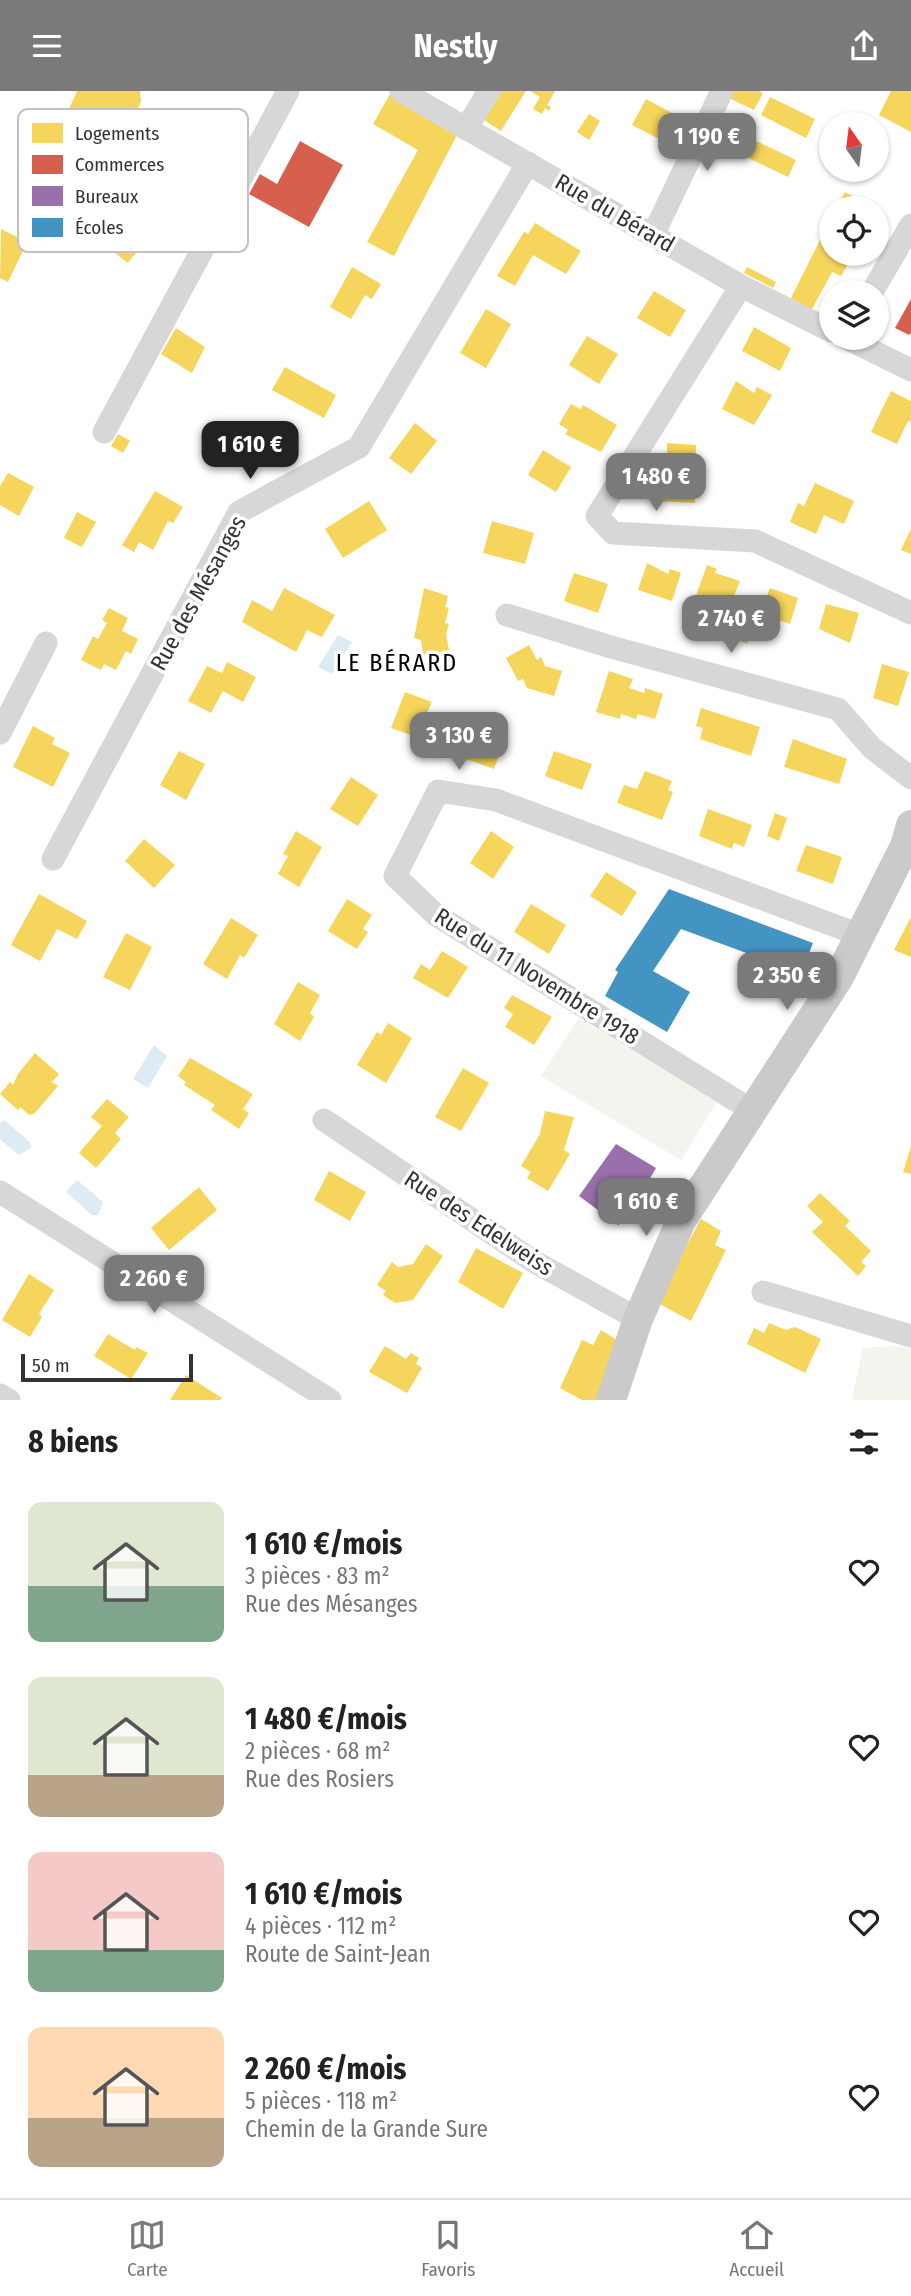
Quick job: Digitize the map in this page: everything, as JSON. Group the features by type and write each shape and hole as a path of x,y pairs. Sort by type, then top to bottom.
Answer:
{"main road":[{"path":"611,1400 638,1319 681,1221 839,977 905,846 911,825"}],"street":[{"path":"248,165 288,91"},
{"name":"Rue du Bérard","path":"401,91 741,286 819,325"},
{"path":"466,129 489,91"},
{"path":"653,235 722,91"},
{"name":"Rue des Mésanges","path":"52,859 239,512 359,447 528,163"},
{"path":"879,280 911,225"},
{"path":"104,432 201,252"},
{"path":"741,286 597,516 613,533 755,541 911,613"},
{"path":"870,350 911,370"},
{"path":"507,615 611,647 838,709 872,748 911,778"},
{"path":"0,733 46,643"},
{"name":"Rue du 11 Novembre 1918","path":"753,1111 436,915 395,876 438,792 496,800 860,935"},
{"name":"Rue des Edelweiss","path":"324,1120 533,1261 638,1319"},
{"path":"0,1192 330,1400"},
{"path":"763,1292 911,1336"},
{"path":"0,1395 9,1400"}],"shaded area":[{"path":"338,635 352,642 332,674 318,667"},
{"path":"579,1018 717,1102 681,1160 541,1076"},
{"path":"154,1045 167,1056 148,1088 133,1079"},
{"path":"4,1120 30,1142 31,1148 19,1155 0,1139 0,1124"},
{"path":"77,1180 103,1202 98,1215 92,1215 66,1192"},
{"path":"863,1348 911,1348 911,1400 852,1400"}],"building: Logements":[{"path":"77,91 140,91 141,102 138,109 69,109"},
{"path":"501,91 526,91 501,131 484,120"},
{"path":"530,91 555,91 547,105 551,107 549,111 545,108 542,114 533,109 540,97"},
{"path":"732,91 763,93 754,110 729,98"},
{"path":"891,91 911,91 911,132 889,120 889,112 880,112"},
{"path":"390,94 457,135 394,256 367,242 418,150 373,124"},
{"path":"770,97 815,119 806,138 761,115"},
{"path":"646,99 674,114 661,140 632,125"},
{"path":"589,114 600,121 589,140 577,132"},
{"path":"721,125 741,136 731,155 711,144"},
{"path":"750,138 796,160 788,177 742,155"},
{"path":"535,223 581,251 566,274 533,255 515,286 497,276 524,232 528,234"},
{"path":"1,229 18,238 18,252 22,252 8,282 0,278"},
{"path":"819,242 819,266 847,266 841,276 832,272 828,280 819,280 819,296 811,311 791,298"},
{"path":"114,252 137,252 128,263"},
{"path":"352,267 381,284 372,299 365,295 351,319 330,307"},
{"path":"747,267 776,282 773,288 744,273"},
{"path":"654,291 686,310 670,337 637,318"},
{"path":"486,309 511,324 486,368 460,353"},
{"path":"754,327 791,348 780,371 742,351"},
{"path":"176,328 205,347 192,373 161,354"},
{"path":"587,336 618,354 599,384 569,365"},
{"path":"285,367 336,395 324,418 272,390"},
{"path":"736,381 754,393 757,387 772,395 754,425 722,409"},
{"path":"891,391 911,401 911,422 908,421 897,444 871,432"},
{"path":"571,404 581,409 583,405 617,425 601,452 565,434 568,430 559,424"},
{"path":"415,423 437,441 411,474 389,458"},
{"path":"118,434 130,441 123,453 111,446"},
{"path":"667,443 696,445 695,503 656,501 657,476 667,477"},
{"path":"543,450 571,467 556,492 528,475"},
{"path":"8,473 34,487 19,516 0,505 0,486"},
{"path":"815,483 854,501 844,524 824,515 816,534 790,522 798,503 804,506"},
{"path":"155,491 183,507 173,523 168,521 153,550 139,542 134,552 122,545"},
{"path":"369,501 387,530 343,558 325,529"},
{"path":"77,512 96,522 82,547 64,538"},
{"path":"492,521 534,533 525,564 483,553"},
{"path":"911,529 911,554 901,550"},
{"path":"647,563 668,574 670,569 681,573 672,601 638,590"},
{"path":"707,565 717,569 715,573 740,581 723,623 691,610"},
{"path":"574,573 608,584 598,613 564,601"},
{"path":"284,588 335,615 322,637 307,630 296,652 242,622 252,600 272,611"},
{"path":"424,588 448,596 445,607 449,608 445,623 449,624 446,634 449,650 429,655 423,653 421,640 414,638"},
{"path":"770,588 798,598 790,624 760,613"},
{"path":"826,604 859,613 850,643 819,629"},
{"path":"109,608 128,618 122,631 138,639 131,654 126,651 116,670 104,664 101,670 81,660 93,636 98,639 107,623 102,620"},
{"path":"742,621 753,624 747,644 736,639"},
{"path":"529,645 537,660 541,657 545,666 562,671 554,696 527,688 523,679 518,681 506,658"},
{"path":"227,662 256,677 243,702 223,691 211,713 188,701 207,666 222,673"},
{"path":"882,664 909,672 898,706 873,698"},
{"path":"609,671 633,679 629,688 644,693 645,688 663,694 655,719 638,714 636,719 621,714 620,719 596,712"},
{"path":"405,692 432,702 416,737 391,728"},
{"path":"701,708 760,727 751,756 700,739 703,728 696,726"},
{"path":"481,721 508,731 494,769 466,759"},
{"path":"33,726 55,738 52,744 70,753 53,787 13,767"},
{"path":"793,739 847,759 839,784 784,767"},
{"path":"179,751 205,764 186,800 160,785"},
{"path":"554,751 592,764 582,790 545,776"},
{"path":"645,771 672,781 668,790 673,792 662,820 617,803 624,785 637,789"},
{"path":"351,777 378,795 358,826 330,809"},
{"path":"708,809 752,825 744,847 734,843 732,849 699,836"},
{"path":"775,813 787,818 779,841 767,836"},
{"path":"296,831 322,847 299,887 278,874 288,856 283,854"},
{"path":"491,831 514,847 493,879 470,863"},
{"path":"144,839 175,865 154,888 125,861"},
{"path":"806,845 842,857 833,884 796,871"},
{"path":"606,872 637,892 622,916 590,896"},
{"path":"39,894 87,921 77,939 57,929 40,961 11,945"},
{"path":"347,899 372,915 363,929 368,932 357,949 328,931"},
{"path":"531,904 566,925 549,954 514,932"},
{"path":"911,917 911,957 894,950"},
{"path":"231,918 258,935 244,958 240,955 227,979 203,964"},
{"path":"126,933 152,947 130,990 103,977"},
{"path":"442,951 468,967 448,998 413,978 421,964 430,970"},
{"path":"298,982 320,995 310,1013 314,1017 300,1041 274,1024"},
{"path":"512,995 552,1017 534,1045 505,1027 513,1014 504,1008"},
{"path":"388,1023 412,1038 386,1083 357,1065 377,1032 381,1035"},
{"path":"35,1053 59,1074 52,1082 58,1086 34,1114 29,1115 20,1107 18,1110 0,1094 10,1082 13,1085 18,1074"},
{"path":"190,1058 253,1094 243,1109 249,1113 239,1129 211,1110 215,1105 184,1085 186,1082 178,1076"},
{"path":"463,1068 489,1083 461,1131 435,1117"},
{"path":"107,1099 129,1117 115,1133 121,1139 96,1168 79,1153 102,1126 91,1117"},
{"path":"545,1111 574,1117 564,1150 570,1154 548,1191 527,1178 531,1172 521,1166 540,1134"},
{"path":"911,1146 911,1174 903,1172"},
{"path":"329,1171 366,1192 350,1221 314,1200"},
{"path":"199,1187 217,1210 169,1250 151,1228"},
{"path":"820,1193 850,1221 845,1226 871,1251 861,1262 866,1266 858,1276 812,1232 823,1222 807,1206"},
{"path":"701,1219 721,1231 715,1245 726,1250 691,1321 656,1302"},
{"path":"426,1244 443,1256 413,1300 395,1303 383,1295 386,1291 377,1285 392,1262 398,1267 413,1264"},
{"path":"476,1248 523,1273 503,1309 458,1282"},
{"path":"29,1274 54,1290 39,1314 42,1317 30,1337 2,1320"},
{"path":"769,1323 786,1330 795,1327 821,1339 805,1373 747,1344 754,1328 764,1333"},
{"path":"601,1330 617,1340 598,1400 582,1400 560,1388 582,1340 593,1345"},
{"path":"108,1334 135,1350 136,1347 148,1353 131,1379 94,1356"},
{"path":"385,1346 406,1359 411,1353 419,1358 416,1364 422,1368 407,1393 369,1372"},
{"path":"186,1375 222,1398 170,1400"}],"building: Commerces":[{"path":"300,141 343,165 309,227 249,194 260,174 277,184"},
{"path":"911,299 911,333 909,335 895,328"}],"building: Bureaux":[{"path":"616,1144 656,1168 626,1220 618,1225 579,1196"}],"building: Écoles":[{"path":"669,889 813,943 801,973 681,929 653,971 690,992 667,1032 605,996 618,972 615,970"}],"district":[{"name":"LE BÉRARD","path":"397,663"}]}
